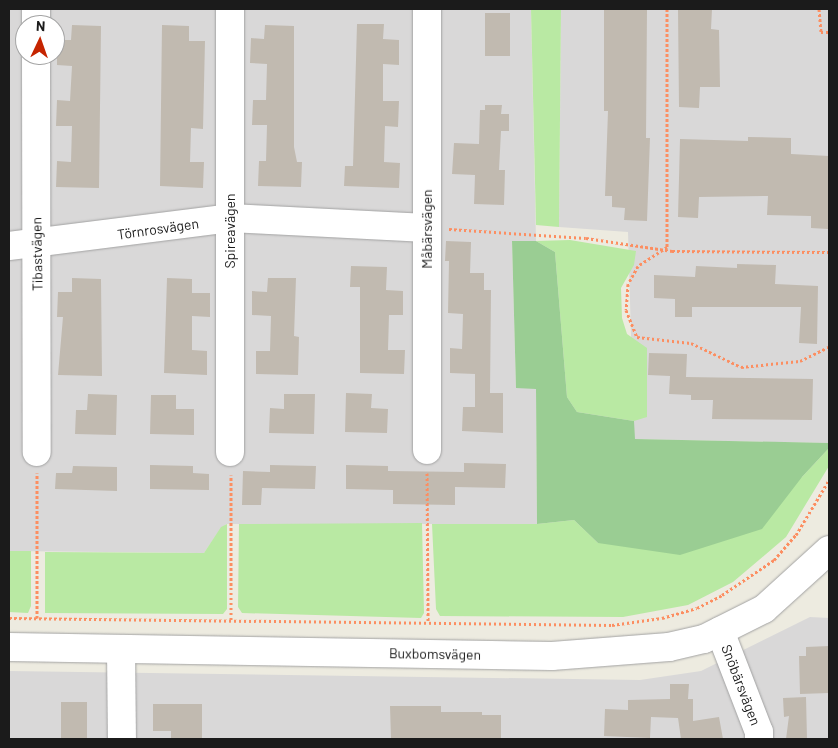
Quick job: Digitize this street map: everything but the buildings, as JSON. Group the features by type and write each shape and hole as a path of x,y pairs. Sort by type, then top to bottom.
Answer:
{"street":[{"name":"Spireavägen","path":"230,9 230,452"},
{"name":"Måbärsvägen","path":"427,9 427,450"},
{"name":"Tibastvägen","path":"36,65 37,452"},
{"name":"Törnrosvägen","path":"9,246 36,245 230,218 427,228"},
{"name":"Buxbomsvägen","path":"9,647 552,656 669,647 720,631 764,609 826,559"},
{"name":"Snöbärsvägen","path":"720,631 759,732 759,739"},
{"path":"121,649 122,739"}],"path":[{"path":"667,9 667,247"},
{"path":"819,9 821,32 829,32"},
{"path":"427,228 586,238 667,247 672,250 829,252"},
{"path":"667,247 638,266 628,284 626,310 637,337 690,343 741,367 800,360 829,347"},
{"path":"427,450 428,622"},
{"path":"37,452 37,618"},
{"path":"230,452 231,620"},
{"path":"9,618 612,624 681,614 722,595 774,560 808,517 829,480"}],"shaded area":[{"path":"9,9 531,9 536,241 512,241 516,388 536,388 537,524 227,524 221,528 204,553 9,551"},
{"path":"561,9 829,9 829,443 634,439 628,232 559,227"},
{"path":"810,617 829,618 829,739 9,739 9,671 640,680 701,671"}],"green space":[{"path":"531,9 561,9 559,227 536,225"},
{"path":"570,240 636,251 634,265 621,288 622,318 627,334 647,348 647,417 634,421 577,412 567,397 555,252 536,241"},
{"path":"512,241 536,241 555,252 567,397 577,412 634,421 635,439 829,443 829,448 802,477 762,529 680,555 598,543 574,520 537,524 536,389 516,388"},
{"path":"829,448 829,466 786,537 733,582 688,605 623,617 440,616 436,609 432,524 537,524 574,520 598,543 802,477"},
{"path":"422,523 424,613 421,618 242,613 238,607 239,524"},
{"path":"227,524 227,609 223,614 45,613 45,552 204,553 221,527"},
{"path":"9,551 31,551 31,606 28,613 9,612"}]}
